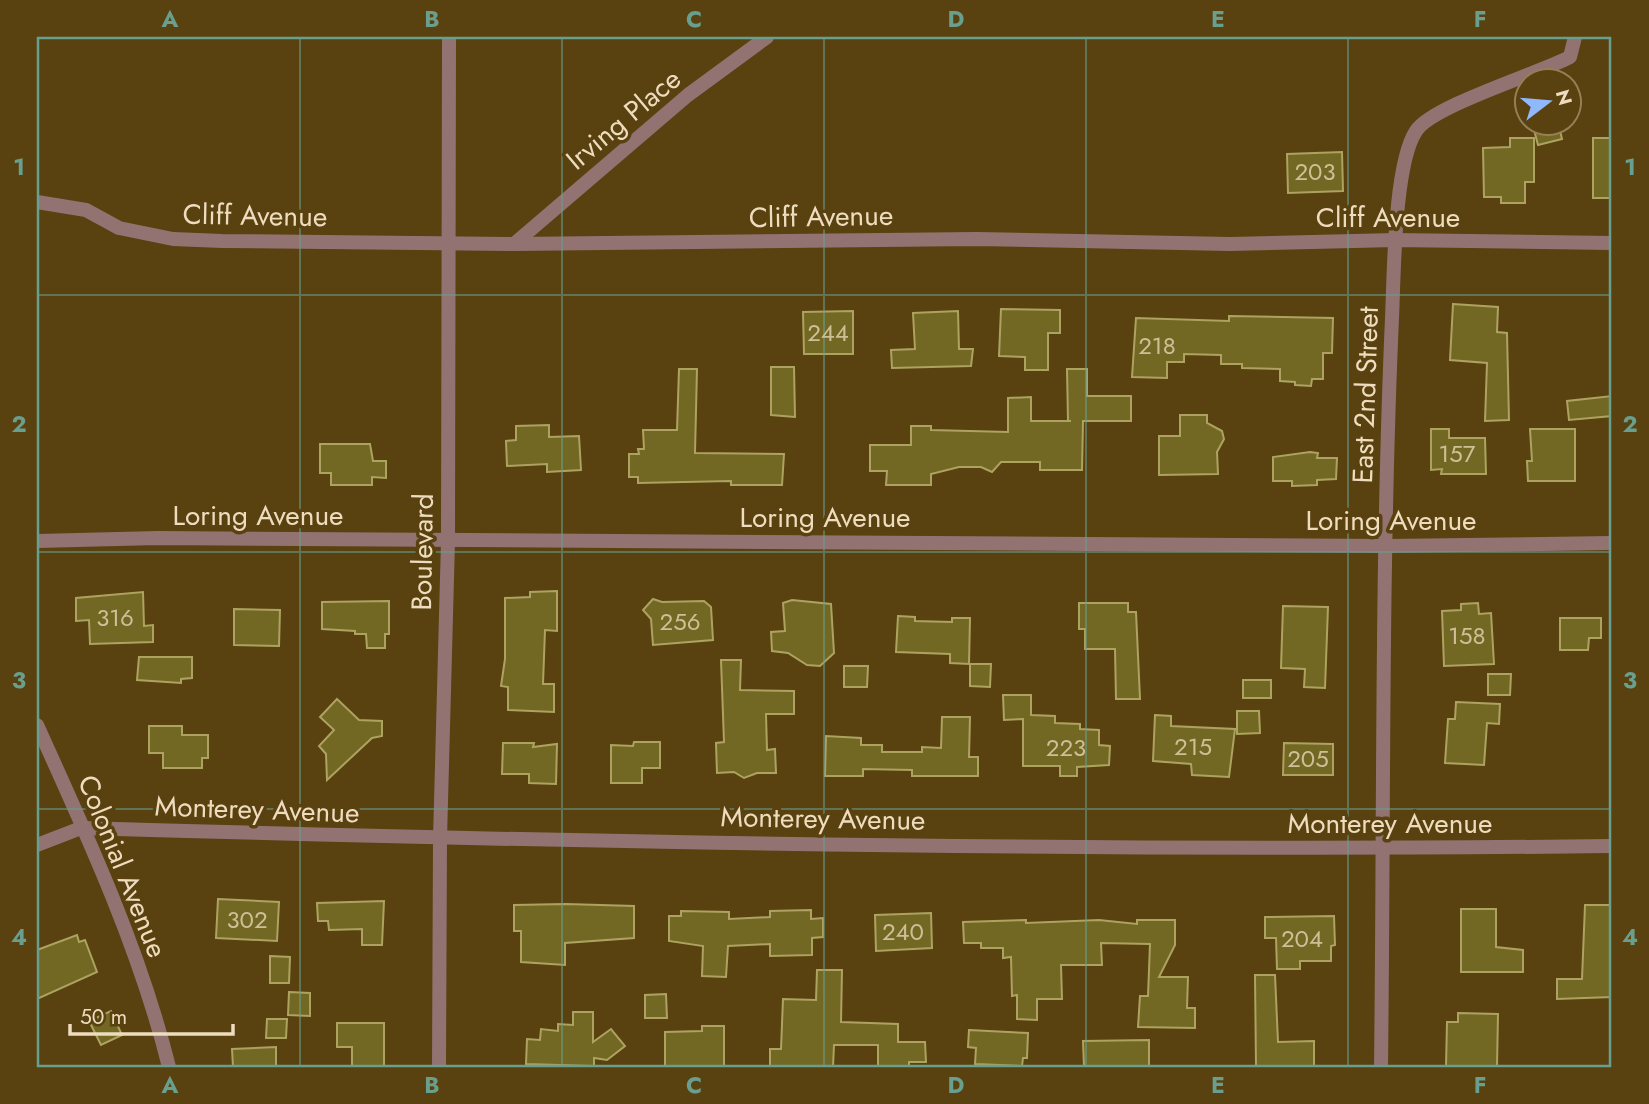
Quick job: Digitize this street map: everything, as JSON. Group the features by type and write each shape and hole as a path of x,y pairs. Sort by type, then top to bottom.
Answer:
{"street":[{"name":"Boulevard","path":"439,1067 440,839 448,541 449,37"},
{"name":"Irving Place","path":"514,244 688,95 767,37"},
{"name":"East 2nd Street","path":"1381,1067 1386,546 1395,240 1406,153 1422,122 1457,104 1542,72 1570,57 1575,37"},
{"name":"Cliff Avenue","path":"37,202 86,210 119,228 173,239 514,244 976,239 1230,244 1395,240 1612,243"},
{"name":"Loring Avenue","path":"37,541 158,538 1386,546 1612,543"},
{"name":"Colonial Avenue","path":"37,725 156,1015 169,1067"},
{"name":"Monterey Avenue","path":"37,845 81,828 440,839 1384,849 1612,846"}],"building":[{"path":"1536,136 1561,136 1562,139 1538,145"},
{"path":"1510,138 1534,138 1534,182 1525,182 1525,203 1501,203 1501,197 1484,197 1483,148 1510,147"},
{"path":"1593,138 1612,138 1612,198 1593,198"},
{"path":"1342,152 1343,191 1288,193 1287,154"},
{"path":"1453,304 1498,307 1497,332 1507,333 1509,420 1485,421 1487,363 1450,360"},
{"path":"1001,309 1060,310 1060,333 1048,333 1048,370 1025,370 1025,357 999,356"},
{"path":"853,311 853,354 804,354 803,312"},
{"path":"958,311 959,349 973,349 971,366 892,368 891,350 915,349 913,313"},
{"path":"1229,316 1333,318 1332,353 1323,353 1323,379 1312,379 1311,386 1295,385 1295,382 1280,381 1280,369 1242,368 1242,364 1221,364 1221,355 1184,354 1184,362 1167,362 1167,378 1132,377 1136,318 1229,321"},
{"path":"771,367 794,367 795,417 771,415"},
{"path":"679,369 697,369 695,453 784,454 782,485 731,485 731,481 638,483 638,477 629,477 629,454 639,454 638,449 644,449 643,430 677,430"},
{"path":"1067,369 1087,369 1087,396 1131,396 1131,421 1083,421 1082,470 1040,470 1040,462 1001,462 992,472 981,467 959,467 931,474 931,485 886,485 887,471 870,471 870,445 911,445 911,426 931,426 931,430 1008,432 1008,398 1031,397 1031,421 1068,421"},
{"path":"1612,396 1612,416 1569,420 1567,401"},
{"path":"1180,415 1207,415 1207,423 1222,431 1224,439 1217,452 1218,474 1159,475 1159,436 1180,436"},
{"path":"549,425 549,437 579,436 581,470 547,472 547,464 507,466 506,441 516,440 516,426"},
{"path":"1431,429 1449,429 1449,438 1485,438 1486,474 1441,474 1442,469 1431,470"},
{"path":"1530,429 1575,429 1575,481 1528,481 1527,461 1532,461"},
{"path":"320,444 370,444 373,461 386,461 386,478 372,477 372,485 331,485 331,473 320,473"},
{"path":"1318,453 1317,458 1337,458 1336,479 1317,480 1317,485 1292,486 1292,481 1273,481 1273,457"},
{"path":"557,591 557,631 545,630 543,684 554,684 554,712 508,710 508,687 501,686 505,659 505,598 530,597 530,592"},
{"path":"143,592 144,626 153,625 153,642 90,644 89,620 76,621 76,598"},
{"path":"653,599 662,602 704,601 711,607 713,640 653,645 651,619 643,610"},
{"path":"792,600 831,604 834,653 820,666 807,665 788,653 772,651 771,632 785,631 783,603"},
{"path":"389,601 389,634 385,634 385,648 367,648 366,634 322,629 322,602"},
{"path":"1079,603 1128,603 1128,612 1136,612 1140,699 1116,699 1115,649 1085,649 1085,629 1079,629"},
{"path":"1478,603 1479,614 1491,613 1494,664 1444,666 1442,611 1461,610 1461,604"},
{"path":"1283,606 1328,607 1325,688 1304,687 1305,669 1281,668"},
{"path":"234,609 280,610 279,646 234,645"},
{"path":"898,616 915,617 915,621 952,622 952,618 970,618 969,664 950,663 950,654 896,652"},
{"path":"1560,618 1601,618 1601,638 1589,638 1588,650 1560,650"},
{"path":"139,657 192,657 192,678 181,679 181,683 137,680"},
{"path":"721,660 741,660 740,690 794,691 794,714 766,714 767,750 775,749 776,773 757,773 744,778 734,772 717,773 716,743 724,742"},
{"path":"970,664 991,664 990,687 970,686"},
{"path":"844,666 868,666 867,687 844,687"},
{"path":"1488,674 1511,674 1510,695 1488,695"},
{"path":"1243,680 1271,680 1271,698 1243,698"},
{"path":"1003,695 1031,695 1031,715 1055,716 1055,723 1080,724 1080,729 1099,730 1099,745 1110,746 1109,765 1077,767 1077,776 1060,776 1060,766 1023,766 1023,719 1004,720"},
{"path":"337,699 359,720 382,721 382,736 372,738 327,780 326,754 319,746 334,730 320,717"},
{"path":"1456,702 1500,704 1499,724 1487,723 1484,765 1445,763 1448,719 1455,719"},
{"path":"1237,711 1259,711 1260,733 1237,734"},
{"path":"1155,715 1171,716 1171,726 1235,729 1229,777 1192,775 1191,764 1153,761"},
{"path":"942,717 970,717 969,757 978,757 978,776 912,776 912,770 863,769 863,776 825,776 826,736 861,738 861,745 882,745 882,752 922,752 922,747 941,748"},
{"path":"149,726 182,726 182,735 208,735 208,758 202,758 202,768 163,768 163,753 149,753"},
{"path":"634,742 660,742 660,768 642,768 642,783 611,783 611,745 633,746"},
{"path":"503,743 534,743 533,747 557,744 556,784 529,783 529,774 502,774"},
{"path":"1284,743 1333,744 1333,775 1283,775"},
{"path":"218,899 279,902 277,941 216,938"},
{"path":"384,901 382,945 362,945 362,929 329,930 328,921 318,921 317,903"},
{"path":"514,905 634,906 634,938 565,943 565,965 521,962 521,931 514,931"},
{"path":"1585,905 1612,905 1612,997 1557,999 1557,979 1582,979"},
{"path":"1461,909 1496,909 1496,947 1523,950 1523,972 1461,972"},
{"path":"811,910 811,919 823,918 823,937 812,938 812,955 770,956 770,944 728,946 726,977 702,976 703,946 669,941 669,916 681,916 681,911 729,912 729,919 770,917 770,911"},
{"path":"931,913 932,948 876,951 875,915"},
{"path":"1334,916 1335,945 1331,946 1331,961 1300,961 1300,969 1277,969 1276,938 1265,938 1265,917"},
{"path":"1026,920 1026,923 1099,920 1137,924 1137,920 1175,920 1175,945 1159,977 1188,977 1187,1008 1195,1008 1195,1028 1138,1027 1140,996 1148,996 1150,944 1101,943 1102,965 1061,965 1062,999 1037,999 1037,1020 1017,1019 1017,995 1012,996 1011,957 1003,958 1003,948 981,948 981,943 964,943 963,922"},
{"path":"77,935 79,942 85,940 97,972 37,999 37,950"},
{"path":"270,956 290,957 289,983 270,983"},
{"path":"817,970 842,970 841,1022 898,1024 898,1042 925,1042 926,1062 909,1062 909,1067 878,1067 878,1045 834,1045 833,1067 770,1067 770,1049 781,1049 783,999 816,1000"},
{"path":"1255,975 1275,975 1278,1042 1314,1041 1314,1067 1256,1067"},
{"path":"289,992 310,993 310,1016 288,1015"},
{"path":"666,994 667,1018 645,1018 645,995"},
{"path":"111,1011 122,1035 101,1045 89,1021"},
{"path":"573,1012 593,1012 593,1042 611,1029 625,1046 607,1060 594,1058 594,1066 526,1064 527,1039 540,1040 541,1029 558,1031 558,1024 573,1025"},
{"path":"1458,1013 1498,1014 1497,1067 1446,1067 1447,1022 1458,1022"},
{"path":"267,1019 287,1019 286,1038 266,1038"},
{"path":"337,1023 384,1023 384,1067 352,1067 352,1047 337,1047"},
{"path":"702,1026 724,1026 724,1067 665,1067 665,1032 702,1031"},
{"path":"969,1030 1028,1033 1027,1058 1023,1058 1022,1066 975,1064 976,1048 968,1047"},
{"path":"1149,1040 1149,1067 1084,1067 1083,1041"},
{"path":"276,1047 276,1067 233,1067 232,1049"}]}
